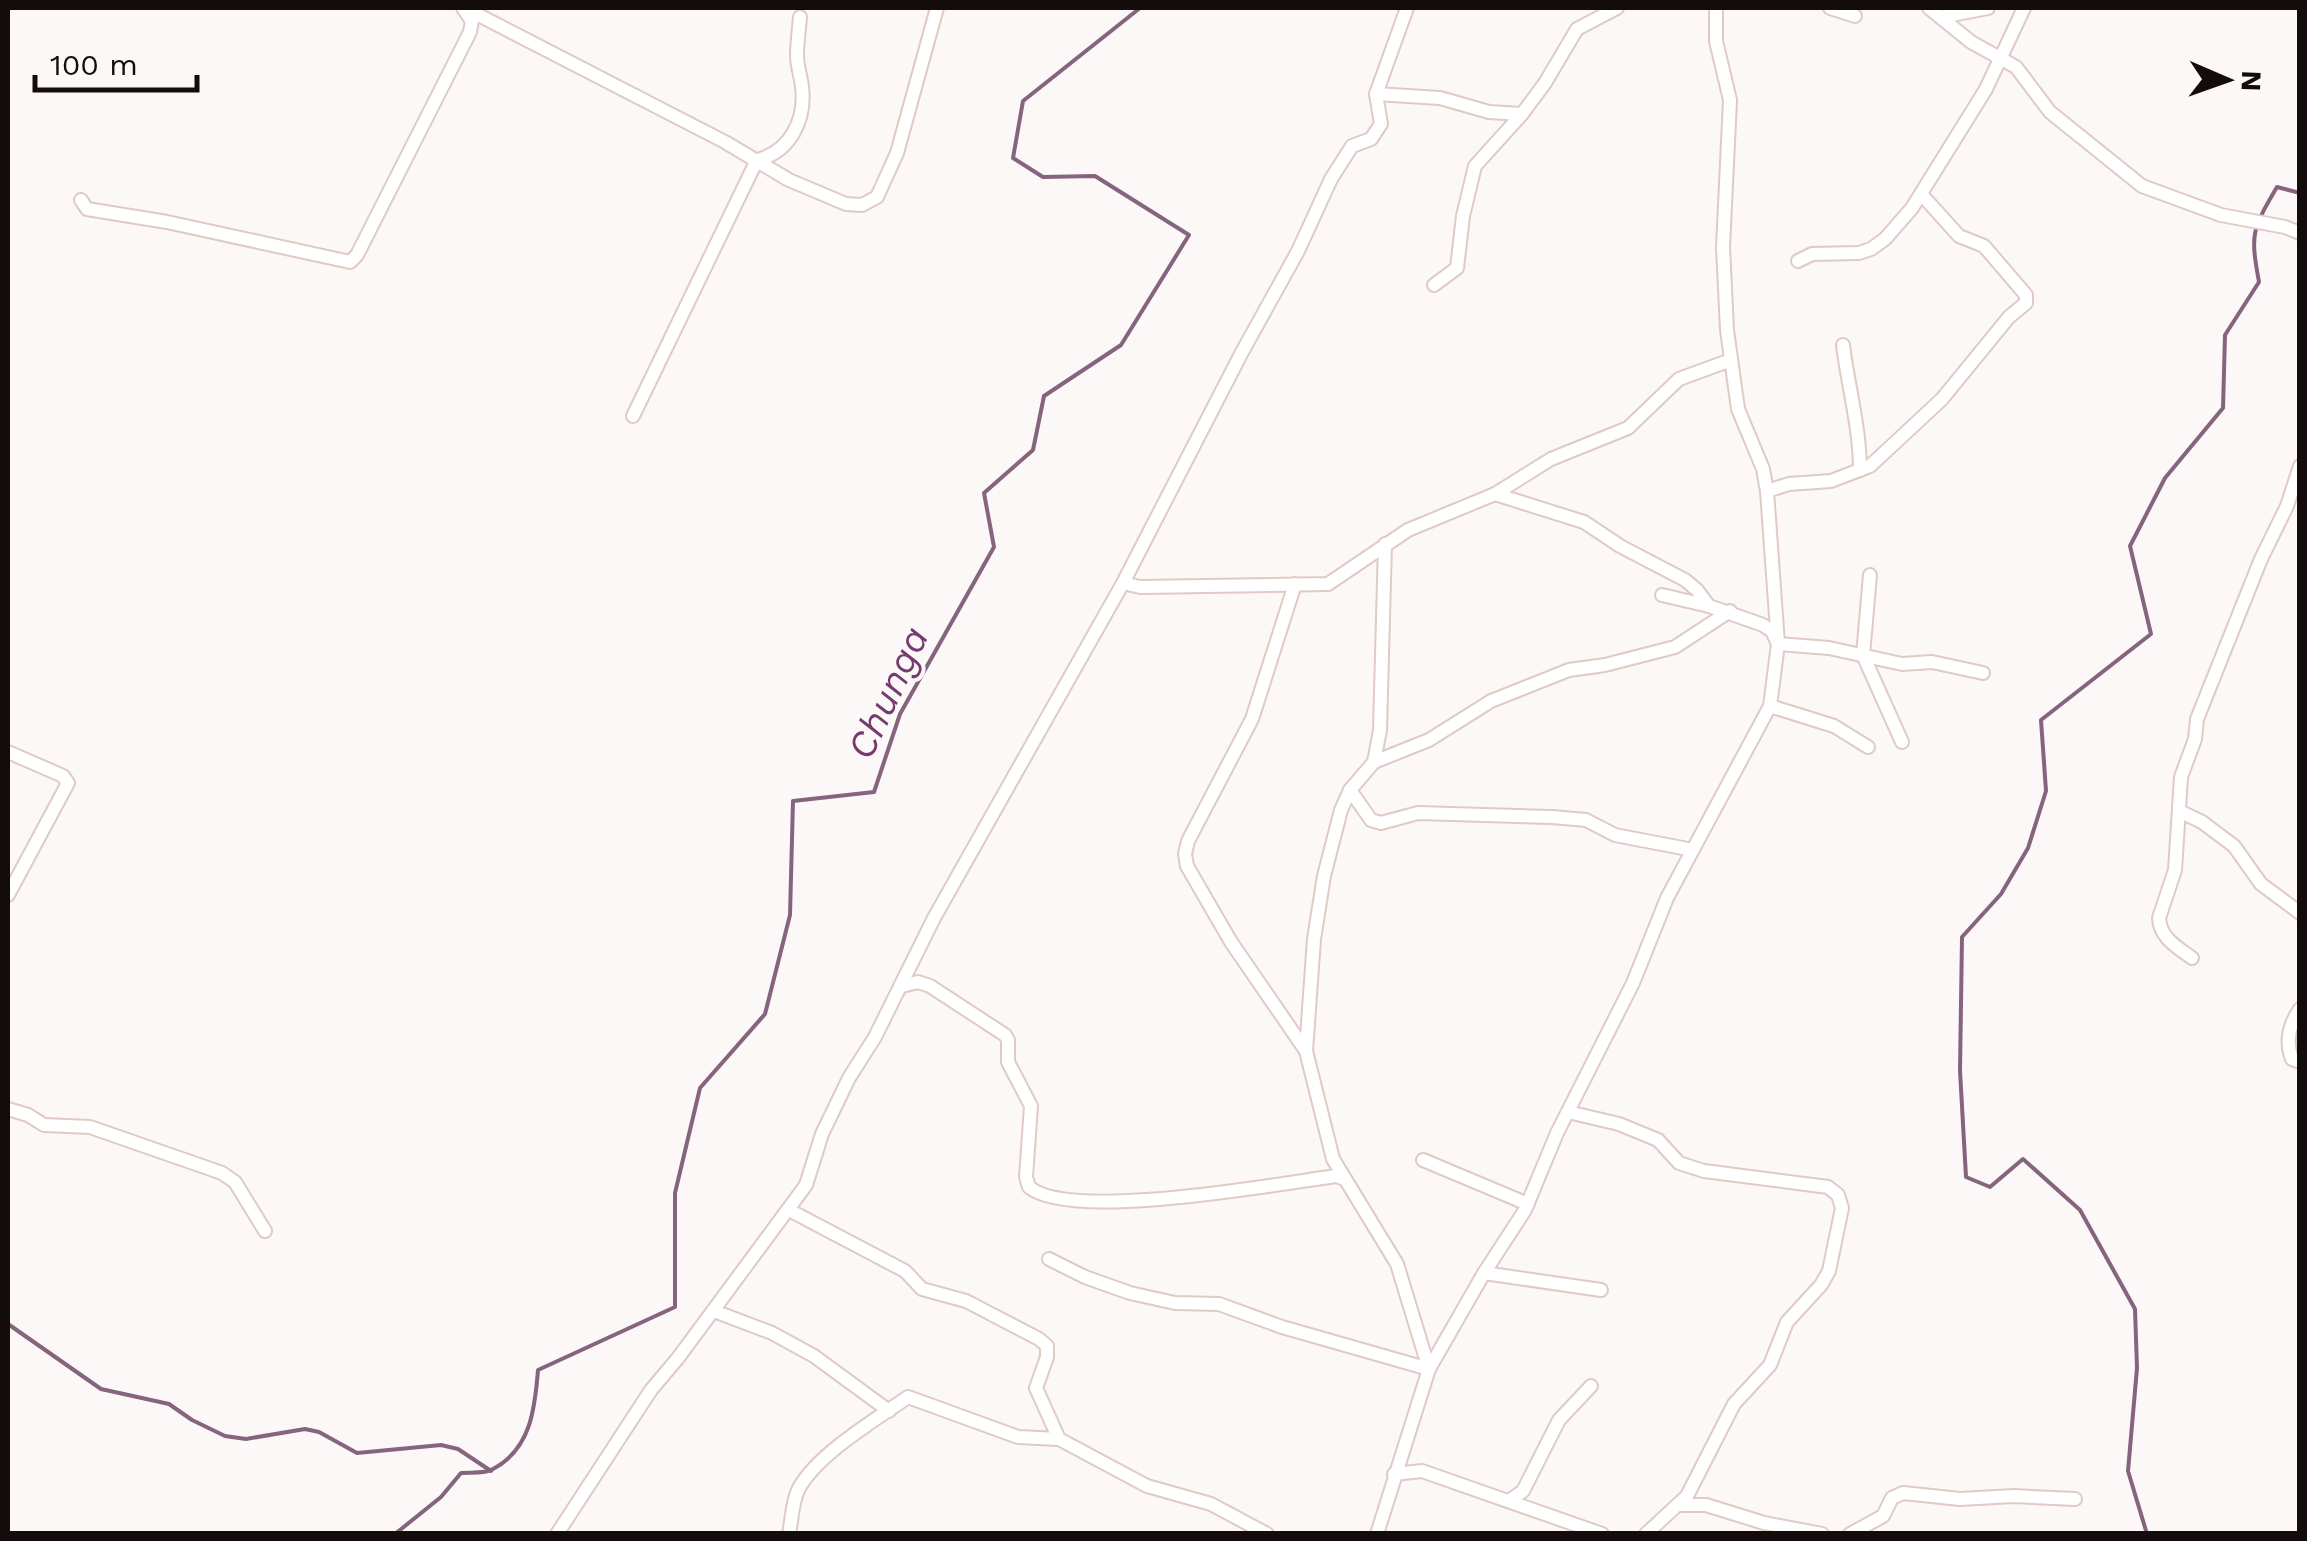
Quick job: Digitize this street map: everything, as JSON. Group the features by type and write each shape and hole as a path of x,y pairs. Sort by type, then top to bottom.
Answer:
{"street":[{"path":"464,8 790,180 846,204 862,206 877,197 896,153 937,8"},
{"path":"81,200 87,209 102,213 167,222 350,262 470,32 472,21 464,8"},
{"path":"557,1534 651,1390 806,1185 822,1134 849,1078 902,986 934,918 1124,583 1298,252 1330,180 1352,146 1371,139 1381,124 1376,94 1407,8"},
{"path":"1434,285 1457,268 1474,166 1522,114 1577,29 1616,8"},
{"path":"1377,1534 1429,1369 1528,1204 1568,1112 1626,998 1667,898 1770,706 1778,644 1768,491 1738,409 1731,360 1723,247 1730,100 1716,40 1716,8"},
{"path":"1830,8 1855,16"},
{"path":"1935,12 1988,8"},
{"path":"1798,262 1812,254 1858,253 1878,246 1922,195 1986,89 2024,8"},
{"path":"1935,12 1971,42 2016,66 2050,112 2142,186 2175,201 2300,233"},
{"path":"633,416 758,160 780,152 800,119 800,16"},
{"path":"1376,94 1440,98 1488,112 1522,114"},
{"path":"1768,491 1789,484 1831,481 1879,458 1942,399 2028,299 1984,246 1960,236 1922,195"},
{"path":"1843,344 1858,432 1860,470"},
{"path":"1124,583 1140,587 1328,584 1385,544 1435,517 1495,494 1551,459 1628,428 1691,372 1731,360"},
{"path":"2192,958 2174,946 2159,926 2175,870 2181,777 2194,739 2196,719 2261,559 2288,506 2300,466"},
{"path":"1495,494 1584,522 1684,580 1709,606"},
{"path":"1374,762 1380,730 1385,544"},
{"path":"1870,575 1863,655 1902,742"},
{"path":"1295,584 1252,719 1188,841 1185,854 1187,866 1230,942 1306,1051"},
{"path":"1662,596 1730,611 1772,632 1778,644"},
{"path":"1429,1369 1397,1264 1333,1159 1306,1051 1314,939 1324,876 1341,810 1350,790 1374,762 1428,740 1491,702 1569,670 1605,666 1676,647 1730,611"},
{"path":"1778,644 1830,648 1902,664 1944,664 1983,673"},
{"path":"1770,706 1834,726 1868,747"},
{"path":"8,752 63,776 68,783 8,895"},
{"path":"1350,790 1370,820 1381,823 1418,813 1552,817 1586,820 1615,835 1692,850"},
{"path":"2180,811 2234,846 2261,884 2300,913"},
{"path":"902,986 918,982 930,986 1005,1034 1008,1062 1031,1106 1026,1177 1029,1186 1043,1195 1128,1202 1345,1178"},
{"path":"2300,1009 2287,1040 2292,1059 2300,1062"},
{"path":"8,1110 28,1115 44,1126 90,1128 222,1174 235,1182 265,1232"},
{"path":"1568,1112 1618,1124 1658,1140 1679,1164 1704,1172 1828,1187 1838,1195 1842,1208 1829,1271 1786,1322 1770,1364 1734,1404 1680,1505 1646,1534"},
{"path":"1423,1160 1528,1204"},
{"path":"789,1210 905,1271 922,1289 966,1301 1039,1339 1047,1346 1047,1356 1036,1388 1059,1438"},
{"path":"1049,1258 1086,1277 1130,1292 1174,1302 1218,1304 1282,1327 1429,1369"},
{"path":"1484,1273 1600,1290"},
{"path":"714,1310 772,1333 814,1356 889,1411"},
{"path":"1509,1501 1523,1491 1558,1420 1592,1386"},
{"path":"788,1534 798,1491 807,1477 850,1439 908,1398 1018,1437 1059,1438 1147,1486 1211,1504 1267,1534"},
{"path":"1394,1474 1422,1471 1602,1534"},
{"path":"1850,1534 1882,1516 1892,1498 1903,1493 1960,1499 2075,1499"},
{"path":"1680,1505 1706,1505 1764,1523 1822,1534"}],"waterway":[{"name":"Chunga","path":"395,1534 441,1497 461,1473 490,1471 516,1450 529,1426 538,1370 675,1307 675,1193 700,1088 765,1014 790,915 793,801 874,792 900,714 994,547 984,493 1033,450 1044,396 1121,345 1189,235 1095,176 1043,177 1013,158 1023,101 1140,8"},
{"path":"2147,1534 2128,1471 2137,1368 2135,1309 2080,1210 2023,1159 1990,1187 1966,1177 1960,1071 1962,937 2001,894 2028,848 2046,791 2041,720 2151,634 2130,546 2165,478 2223,408 2225,335 2259,282 2254,242 2262,213 2277,187 2300,193"},
{"path":"8,1324 101,1389 169,1404 225,1436 246,1439 305,1429 319,1432 357,1453 441,1445 458,1449 491,1471"}]}
